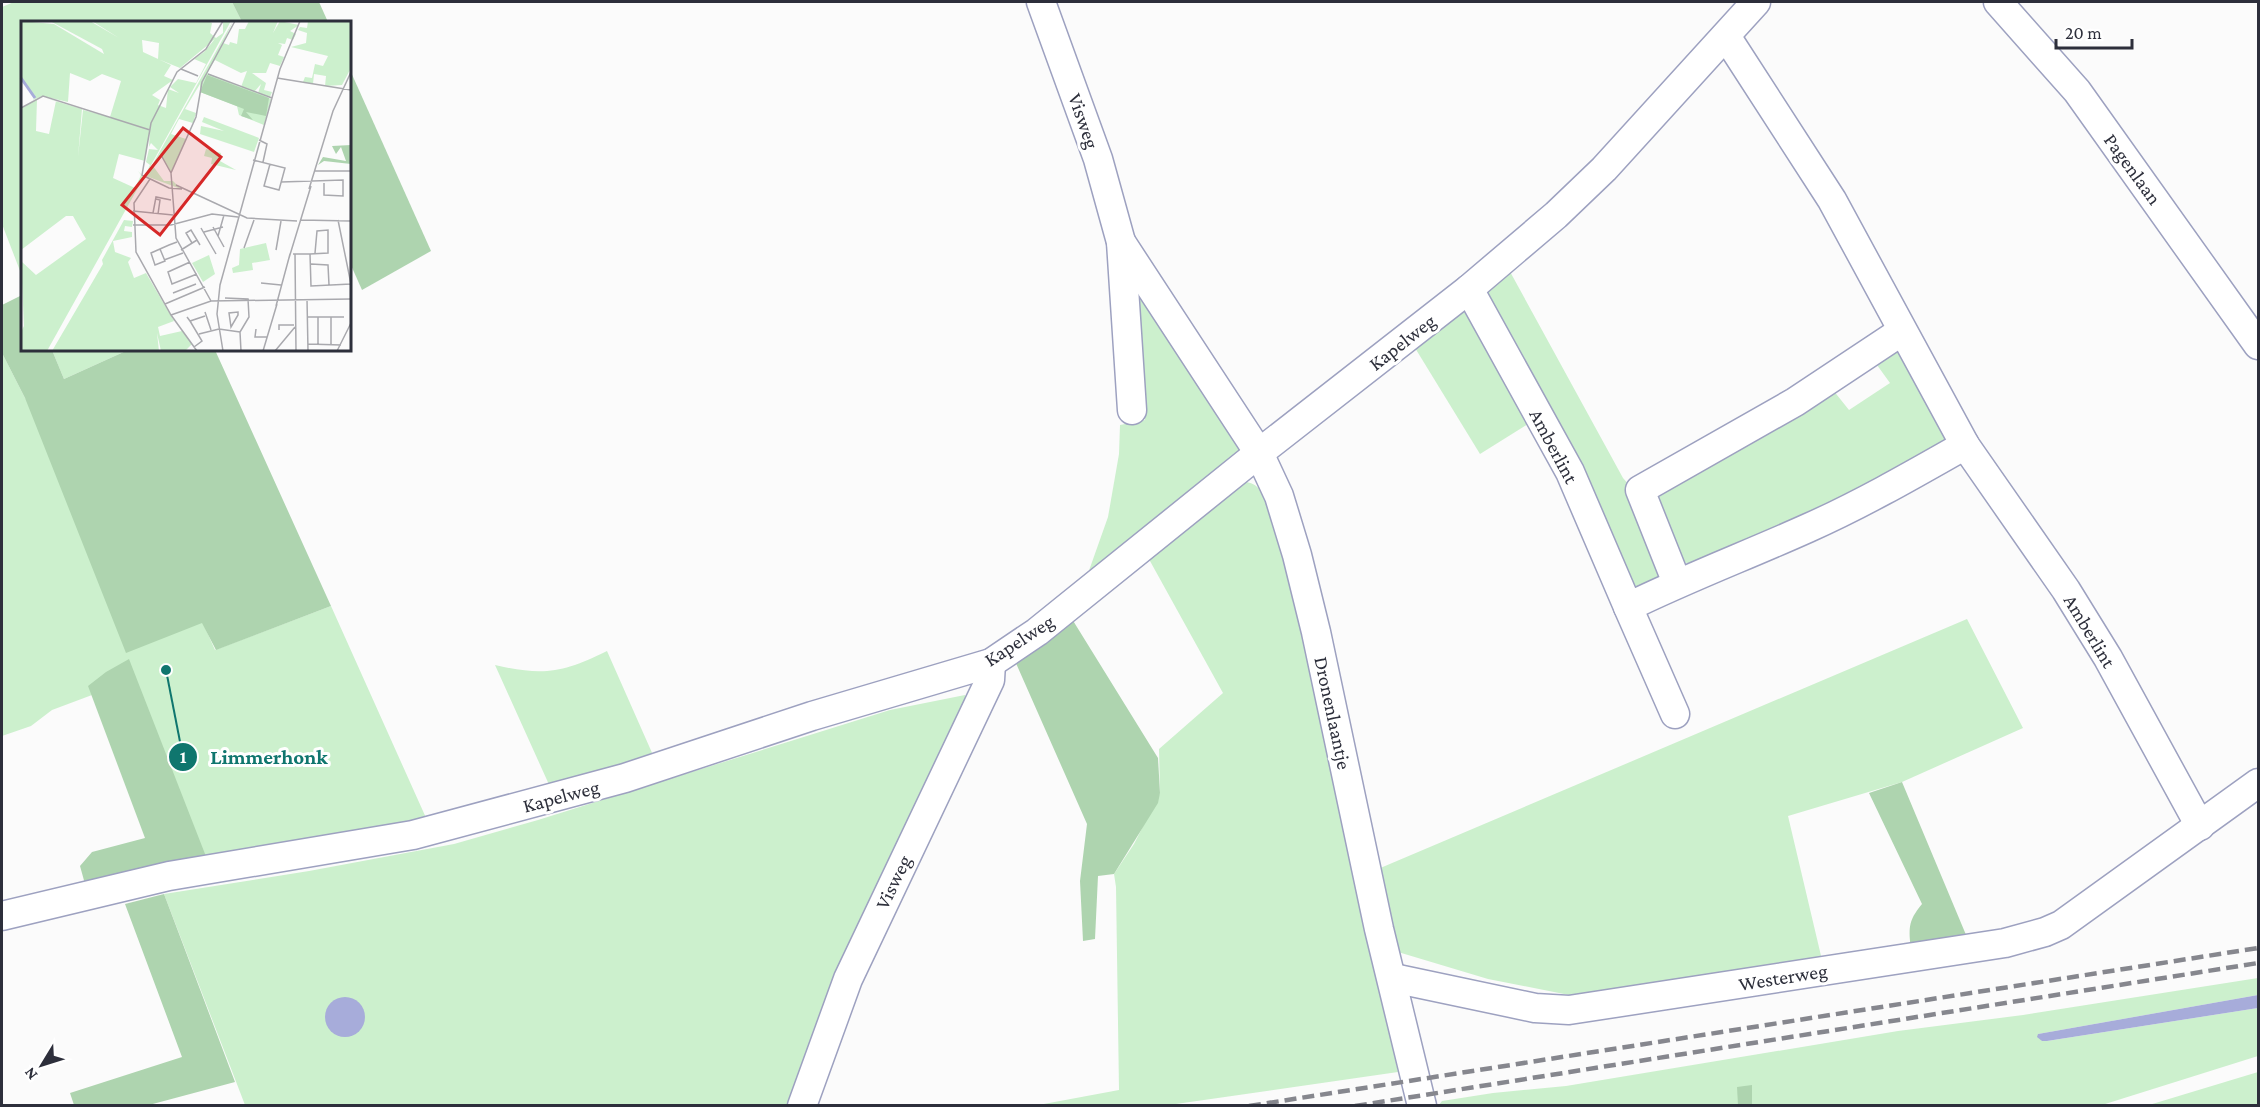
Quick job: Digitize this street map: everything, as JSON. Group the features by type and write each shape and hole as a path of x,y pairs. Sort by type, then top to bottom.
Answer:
{"street":[{"name":"Visweg","path":"1041,2 1098,159 1121,242 1132,410"},
{"name":"Kapelweg","path":"2,916 169,876 424,832 625,778 812,716 991,663 1055,618 1259,453 1469,289 1556,215 1604,169 1756,2"},
{"name":"Pagenlaan","path":"1998,2 2077,91 2259,345"},
{"name":"Amberlint","path":"1726,36 1832,200 1965,445 2066,590 2096,639 2200,826"},
{"name":"Visweg","path":"1121,242 1259,453"},
{"name":"Amberlint","path":"1469,289 1570,472 1675,714"},
{"path":"1677,583 1640,490 1794,402 1902,331"},
{"path":"1628,607 1677,583 1871,499 1965,445"},
{"name":"Dronenlaantje","path":"1259,453 1279,496 1297,555 1379,929 1393,978"},
{"name":"Visweg","path":"802,1106 848,979 990,680 991,663"},
{"name":"Westerweg","path":"1393,978 1534,1008 1569,1010 2005,943 2061,925 2259,783"},
{"path":"1393,978 1422,1106"}],"green space":[{"path":"14,2 232,2 242,21 21,21 21,273 2,224 2,7"},
{"path":"232,2 319,2 328,21 242,21"},
{"path":"351,72 431,251 362,290 351,265"},
{"path":"1508,268 1623,478 1630,486 1639,507 1632,510 1649,552 1656,550 1661,576 1636,588 1628,585 1485,293"},
{"path":"1129,274 1243,448 1131,544 1086,579 1108,517 1119,454 1120,425 1145,420"},
{"path":"21,296 21,351 52,351 64,379 126,351 215,351 331,606 216,650 202,623 126,653 25,398 2,353 2,305"},
{"path":"1462,312 1467,313 1533,421 1480,454 1412,343"},
{"path":"1901,350 1950,438 1875,488 1691,564 1683,562 1656,493 1833,390 1849,410 1890,383 1877,365 1878,356"},
{"path":"52,351 126,351 64,379"},
{"path":"2,353 25,398 203,623 215,650 331,606 427,820 207,859 89,686 92,695 52,710 31,726 2,736"},
{"path":"1236,481 1253,484 1265,496 1303,626 1398,1072 1169,1105 1033,1106 1119,1090 1114,874 1134,844 1160,793 1159,749 1223,693 1145,552"},
{"path":"1072,619 1158,758 1160,793 1158,803 1114,874 1098,876 1095,939 1083,941 1080,881 1087,824 1015,661"},
{"path":"1967,619 2023,728 1902,782 1788,816 1822,960 1579,997 1488,979 1398,952 1378,869"},
{"path":"607,651 653,755 551,789 495,665 527,671 552,670 578,664"},
{"path":"129,659 207,859 85,884 80,866 92,852 145,838 88,686"},
{"path":"965,695 966,699 795,1105 245,1105 164,894 309,871 454,844 890,710"},
{"path":"1902,782 1969,942 1911,951 1911,921 1922,904 1869,793"},
{"path":"164,894 235,1082 149,1105 74,1105 70,1093 182,1057 125,904"},
{"path":"2258,978 2258,995 2038,1034 2042,1041 2047,1041 2258,1008 2258,1056 2102,1105 1438,1106 1442,1101 1493,1093 1566,1086 1898,1031 2023,1015"},
{"path":"2258,1072 2258,1105 2149,1105"},
{"path":"1752,1085 1752,1105 1738,1105 1737,1087"}],"water":[{"path":"2258,995 2258,1008 2047,1041 2042,1041 2037,1037 2038,1034"},
{"path":"345,997 359,1003 365,1017 359,1031 345,1037 331,1031 325,1017 331,1003"}],"railway":[{"path":"1249,1106 2258,948"},
{"path":"1355,1106 2258,963"}],"place":[{"name":"Limmerhonk","path":"166,670"}]}
